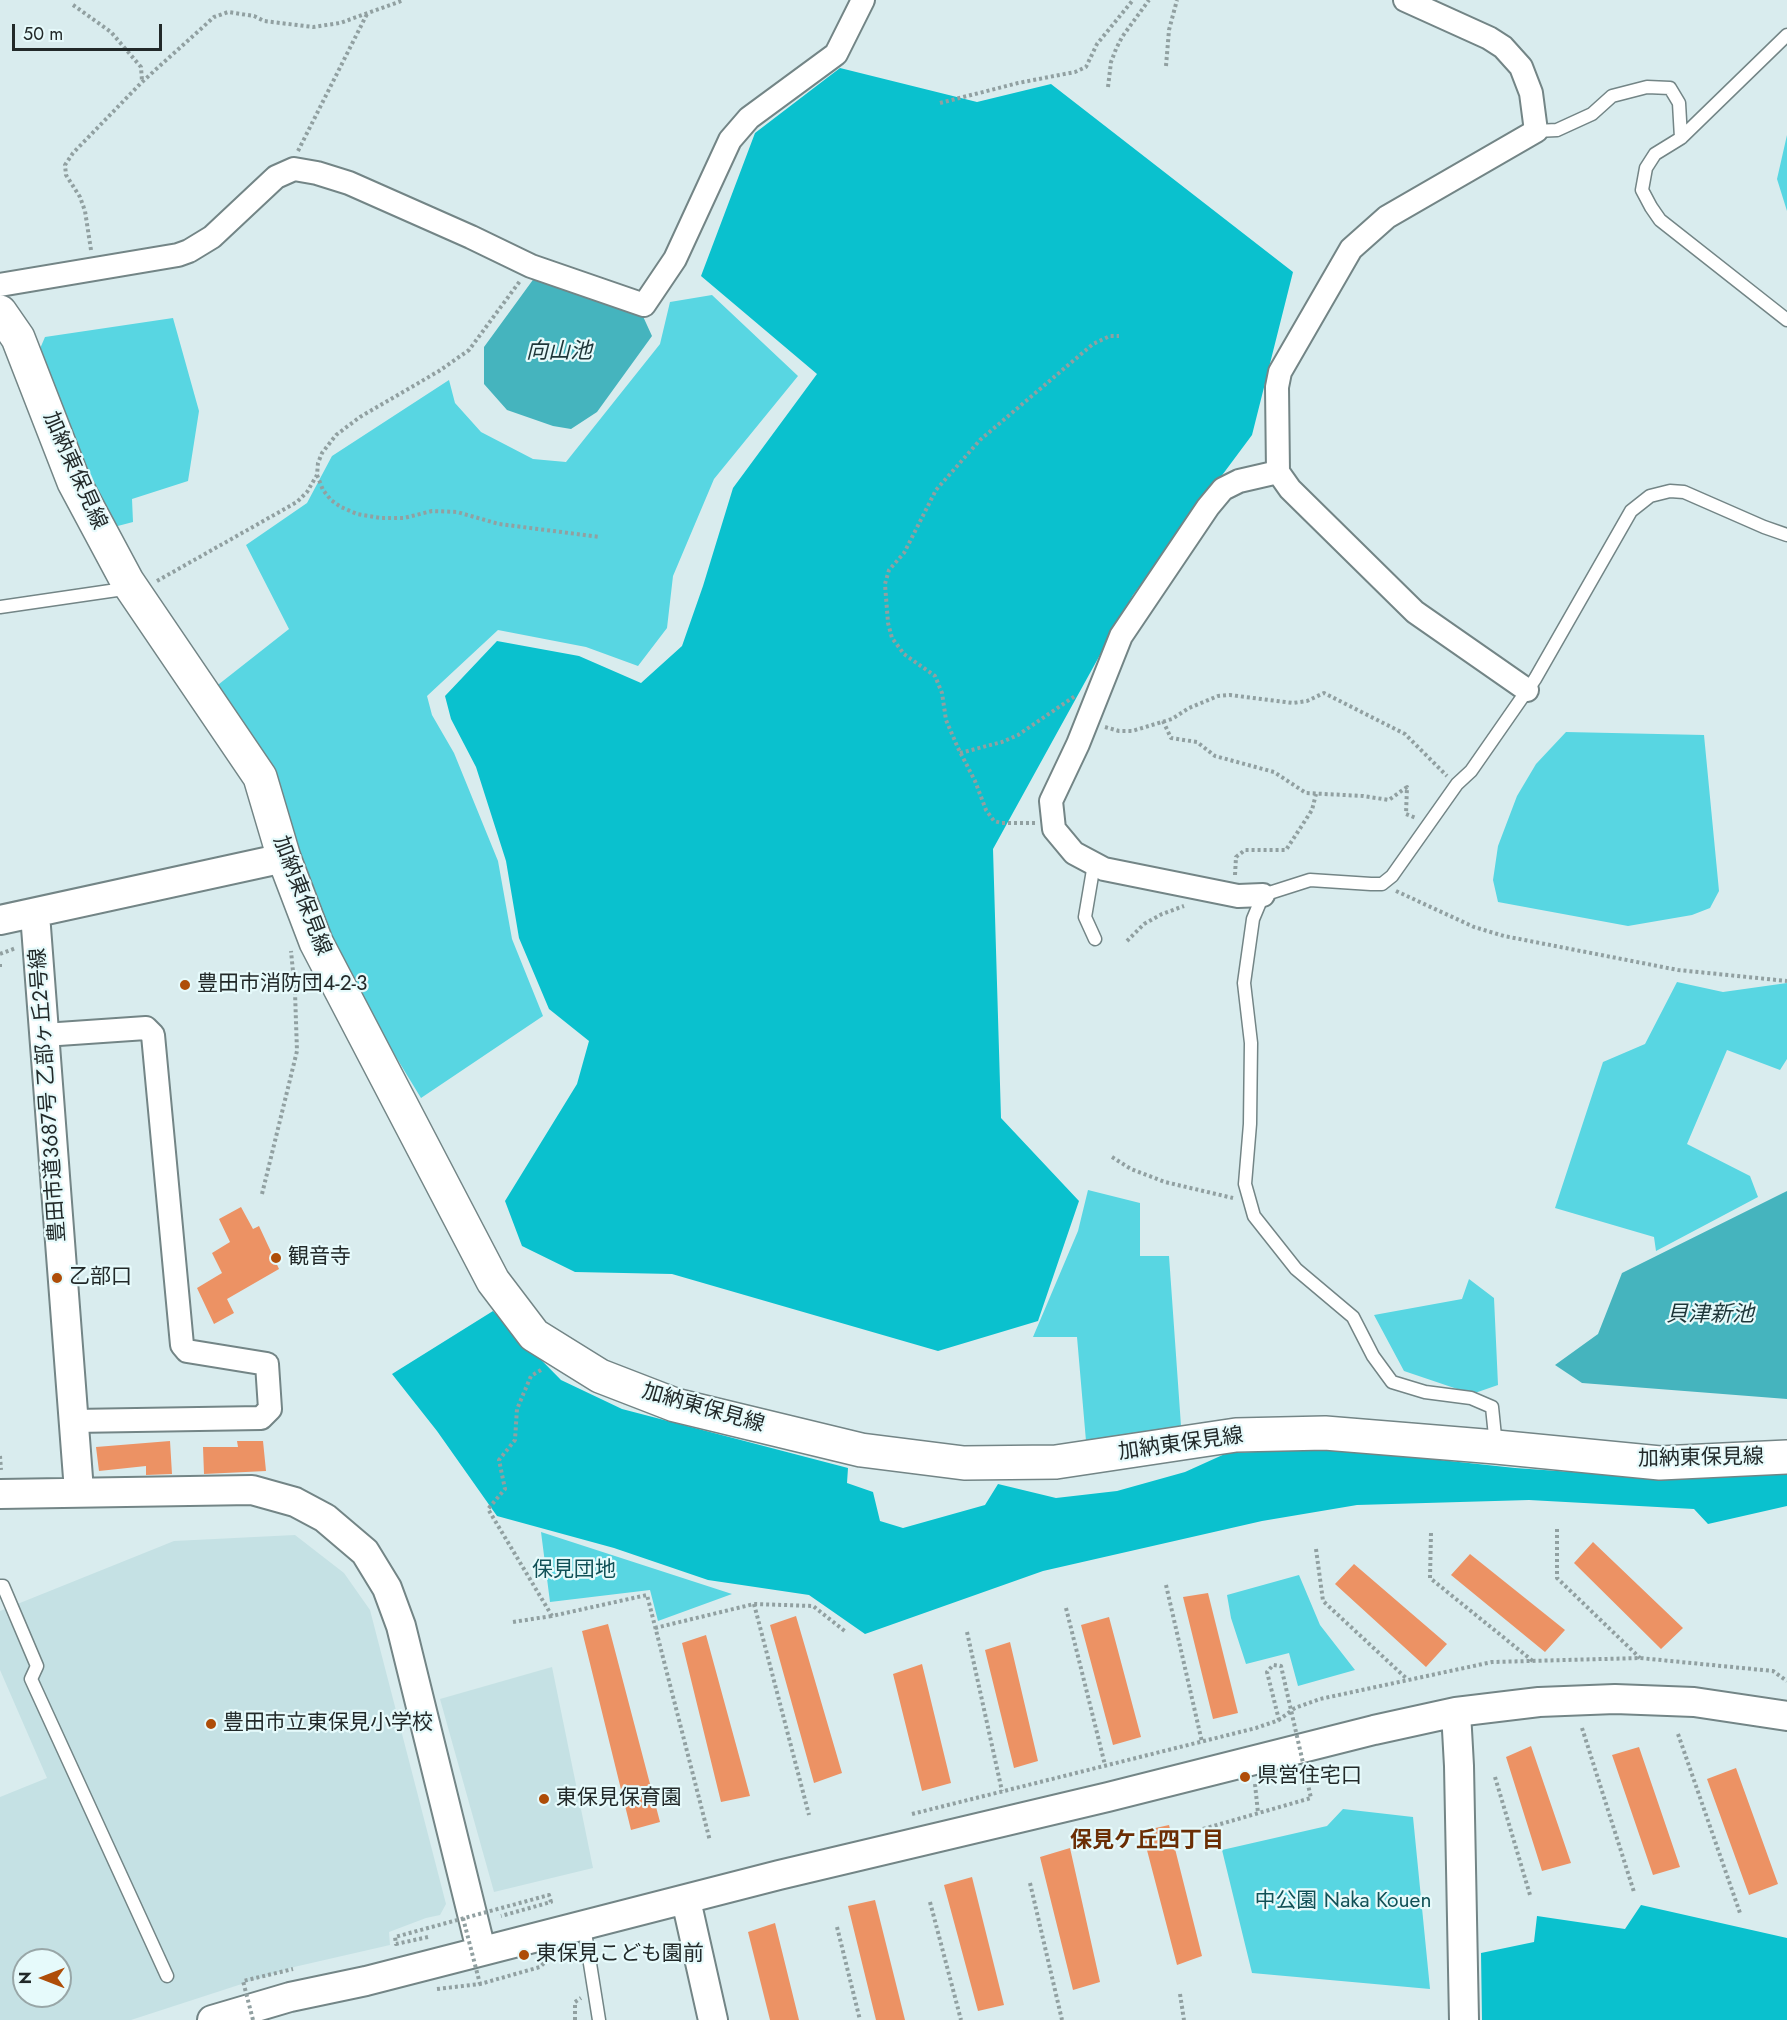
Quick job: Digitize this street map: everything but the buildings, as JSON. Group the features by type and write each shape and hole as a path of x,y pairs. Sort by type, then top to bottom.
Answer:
{"main road":[{"name":"加納東保見線","path":"0,312 18,338 74,482 131,587 260,777 284,858 316,942 493,1281 534,1335 600,1376 675,1405 861,1450 964,1463 1056,1462 1236,1435 1325,1433 1660,1463 1787,1457"}],"street":[{"path":"0,285 178,255 189,251 212,237 276,177 294,169 349,183 531,266 644,305 675,259 730,140 749,118 836,54 863,0"},
{"path":"1405,0 1489,38 1503,47 1521,67 1531,93 1536,131 1387,217 1351,249 1280,372 1277,387 1278,472 1290,489 1414,612 1527,690"},
{"path":"1263,895 1238,896 1215,892 1094,864 1074,853 1054,829 1051,801 1087,723 1121,636 1208,507 1223,489 1239,481 1278,472"},
{"path":"0,920 284,858"},
{"name":"豊田市道3687号 乙部ヶ丘2号線","path":"35,914 79,1491"},
{"path":"44,1035 146,1029 153,1035 182,1345 187,1351 267,1364 270,1409 261,1418 74,1421"},
{"path":"0,1494 252,1490 295,1502 325,1518 365,1552 387,1587 401,1626 481,1950"},
{"path":"212,2020 290,1997 366,1981 779,1875 1456,1712 1539,1702 1615,1699 1694,1702 1787,1716"},
{"path":"1456,1712 1460,1783 1464,2020"},
{"path":"686,1900 713,2020"}],"lane":[{"path":"1787,35 1681,138 1655,154 1646,168 1642,190 1660,220 1787,320"},
{"path":"1536,131 1557,130 1592,114 1612,96 1647,87 1670,88 1679,104 1681,138"},
{"path":"1496,1447 1492,1407 1471,1398 1425,1392 1392,1382 1373,1356 1353,1317 1296,1269 1254,1216 1245,1184 1250,1124 1251,1043 1244,983 1253,919 1263,895 1310,880 1382,884 1392,876 1457,784 1471,771 1548,659 1631,511 1650,496 1670,491 1684,492 1787,535"},
{"path":"0,607 131,587"},
{"path":"1094,864 1084,917 1095,939"},
{"path":"0,1586 3,1586 37,1666 31,1679 167,1976"},
{"path":"584,1926 599,2020"}],"path":[{"path":"94,268 85,211 80,196 66,175 65,165 73,153 142,82 214,17 228,12 254,16 264,21 313,27 340,23 404,0"},
{"path":"940,103 1018,83 1075,72 1086,67 1097,44 1133,0"},
{"path":"1108,87 1112,63 1119,43 1149,0"},
{"path":"1166,66 1169,30 1177,0"},
{"path":"73,5 111,32 141,67 142,82"},
{"path":"294,169 295,157 367,14"},
{"path":"131,587 297,502 307,492 317,475 322,453 336,435 360,417 439,371 469,350 531,266"},
{"path":"1053,819 1036,823 1001,824 994,821 986,810 946,720 942,693 935,676 904,654 892,638 888,623 885,584 889,570 904,553 936,490 980,440 1093,344 1110,336 1119,336"},
{"path":"317,475 323,490 331,500 357,514 381,518 404,518 432,511 457,512 499,524 600,537"},
{"path":"960,753 1002,742 1018,735 1106,676"},
{"path":"1087,723 1119,731 1132,731 1172,719 1189,708 1218,696 1230,695 1293,703 1306,701 1324,693 1405,734 1441,772 1457,784"},
{"path":"1163,721 1171,738 1197,742 1215,756 1274,772 1306,793 1363,796 1389,800 1407,787 1406,814 1429,824"},
{"path":"1238,896 1236,856 1245,850 1286,850 1312,810 1316,794"},
{"path":"1382,884 1474,927 1504,936 1678,970 1787,981"},
{"path":"1127,941 1144,924 1215,892"},
{"path":"262,1194 297,1051 295,992 290,945"},
{"path":"0,954 22,946"},
{"path":"1112,1157 1131,1168 1165,1182 1237,1199 1249,1198"},
{"path":"545,1368 531,1376 517,1409 515,1440 499,1460 505,1489 488,1509 552,1616"},
{"path":"1557,1529 1557,1578 1640,1658"},
{"path":"1431,1533 1431,1578 1534,1662"},
{"path":"1316,1549 1323,1601 1408,1680"},
{"path":"1166,1584 1202,1742"},
{"path":"513,1622 552,1616 647,1595 710,1840"},
{"path":"654,1628 754,1604 813,1606 846,1632"},
{"path":"754,1604 809,1815"},
{"path":"1066,1608 1106,1765"},
{"path":"967,1632 1002,1791"},
{"path":"1203,1829 1311,1798 1281,1666 1273,1665 1267,1672 1279,1720"},
{"path":"1582,1728 1634,1892"},
{"path":"1678,1734 1740,1913"},
{"path":"1495,1777 1530,1895"},
{"path":"1255,1778 1258,1813"},
{"path":"1030,1883 1062,2020"},
{"path":"428,1937 396,1944 395,1937 549,1895 550,1902 501,1916"},
{"path":"930,1902 961,2020"},
{"path":"464,1918 480,1984"},
{"path":"837,1927 860,2020"},
{"path":"428,1991 480,1984 540,1967"},
{"path":"253,2020 243,1981 293,1969"},
{"path":"575,2020 575,2002 584,1996 583,1990"},
{"path":"1180,1994 1184,2020"}],"shaded area":[{"path":"840,68 977,102 1051,84 1293,272 1252,435 1133,595 993,849 1001,1118 1079,1201 1038,1321 938,1351 672,1274 575,1272 522,1246 505,1201 577,1084 589,1041 549,1009 519,938 506,861 476,767 451,719 445,696 497,641 579,656 641,683 682,646 733,488 817,374 701,276 755,133"},
{"path":"493,1311 561,1380 622,1409 848,1468 847,1483 873,1492 880,1521 903,1528 985,1505 998,1484 1056,1498 1117,1491 1185,1472 1227,1453 1338,1449 1515,1468 1673,1479 1787,1474 1787,1506 1708,1524 1694,1509 1529,1500 1357,1505 1262,1521 1043,1571 865,1634 809,1595 708,1580 614,1548 497,1516 437,1431 392,1374"},
{"name":"豊田市立東保見小学校","path":"295,1535 344,1573 370,1610 446,1904 440,1915 389,1932 390,1945 294,1967 131,2020 0,2020 0,1797 47,1778 0,1670 0,1611 174,1541"},
{"path":"552,1667 593,1868 494,1892 440,1699"},
{"path":"1641,1905 1787,1938 1787,2020 1482,2020 1481,1953 1534,1942 1537,1916 1625,1929"}],"green space":[{"path":"1787,135 1787,211 1777,179"},
{"path":"712,295 798,376 714,479 673,576 667,628 638,666 586,647 498,630 427,696 432,715 454,753 498,861 512,939 543,1016 421,1098 324,939 214,688 289,629 246,545 307,503 332,456 449,380 455,403 481,432 533,459 566,462 660,344 670,302"},
{"path":"173,318 199,411 188,481 132,499 133,522 110,528 39,351 45,337"},
{"path":"1566,732 1704,735 1719,891 1710,908 1692,915 1628,926 1498,902 1493,880 1498,846 1517,796 1536,764"},
{"path":"1677,982 1723,992 1787,983 1787,1059 1780,1070 1727,1050 1687,1144 1750,1176 1758,1197 1656,1251 1654,1237 1555,1208 1603,1062 1645,1044"},
{"path":"1088,1190 1140,1203 1140,1256 1169,1256 1181,1426 1086,1441 1077,1337 1033,1337 1078,1231"},
{"path":"1469,1279 1494,1298 1498,1385 1472,1394 1404,1371 1374,1315 1462,1299"},
{"name":"保見団地","path":"541,1532 732,1594 658,1621 650,1590 550,1602"},
{"path":"1299,1575 1320,1625 1355,1670 1298,1686 1289,1653 1246,1664 1231,1618 1227,1595"},
{"name":"中公園 Naka Kouen","path":"1343,1809 1413,1817 1430,1989 1252,1973 1222,1850 1327,1826"}],"water":[{"name":"向山池","path":"535,277 641,312 652,336 597,412 571,429 553,426 507,410 484,384 484,347"},
{"name":"貝津新池","path":"1787,1191 1787,1399 1582,1383 1555,1365 1598,1334 1622,1273"}],"place":[{"name":"豊田市消防団4-2-3","path":"185,985"},
{"name":"観音寺","path":"276,1258"},
{"name":"乙部口","path":"57,1278"},
{"name":"豊田市立東保見小学校","path":"211,1724"},
{"name":"県営住宅口","path":"1245,1777"},
{"name":"東保見保育園","path":"544,1799"},
{"name":"東保見こども園前","path":"524,1955"}],"district":[{"name":"保見ケ丘四丁目","path":"1147,1842"}]}
